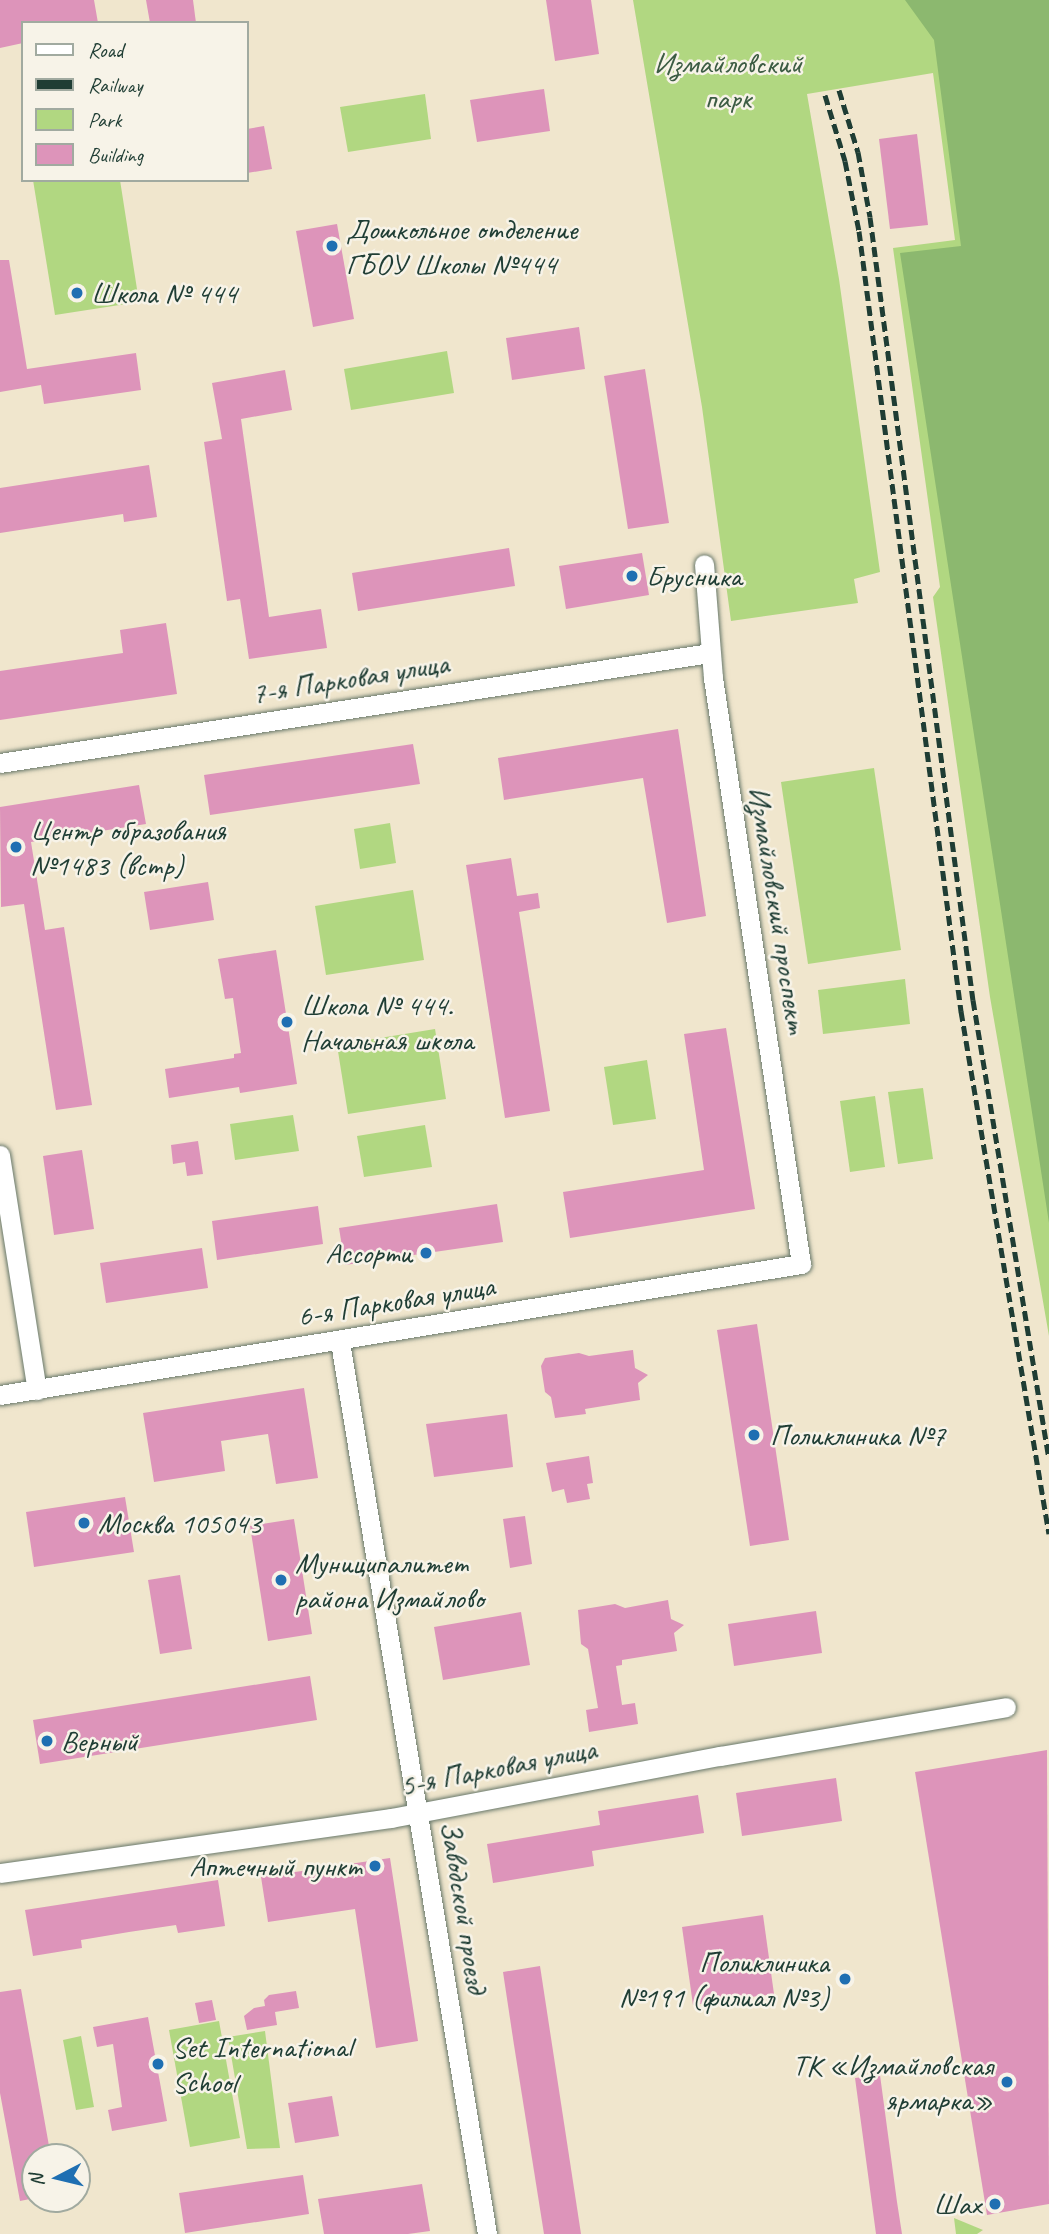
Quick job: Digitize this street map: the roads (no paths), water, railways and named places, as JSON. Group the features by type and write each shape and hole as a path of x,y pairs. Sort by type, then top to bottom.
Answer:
{"street":[{"name":"Измайловский проспект","path":"704,564 710,653 801,1264"},
{"name":"7-я Парковая улица","path":"0,763 710,653"},
{"path":"0,1155 37,1390"},
{"name":"6-я Парковая улица","path":"0,1395 340,1342 801,1264"},
{"name":"Заводской проезд","path":"340,1342 487,2234"},
{"name":"5-я Парковая улица","path":"0,1873 418,1812 1006,1707"}],"railway":[{"path":"839,90 858,152 870,217 973,1000 1049,1458"},
{"path":"825,95 845,161 859,231 961,1011 1049,1534"}],"place":[{"name":"Дошкольное отделение ГБОУ Школы №444","path":"332,246"},
{"name":"Школа № 444","path":"77,293"},
{"name":"Брусника","path":"632,576"},
{"name":"Центр образования №1483 (встр)","path":"16,847"},
{"name":"Школа № 444. Начальная школа","path":"287,1022"},
{"name":"Ассорти","path":"426,1253"},
{"name":"Поликлиника №7","path":"754,1435"},
{"name":"Москва 105043","path":"84,1523"},
{"name":"Муниципалитет района Измайлово","path":"281,1580"},
{"name":"Верный","path":"47,1741"},
{"name":"Аптечный пункт","path":"375,1866"},
{"name":"Поликлиника №191 (филиал №3)","path":"845,1979"},
{"name":"Set International School","path":"158,2064"},
{"name":"ТК «Измайловская ярмарка»","path":"1007,2082"},
{"name":"Шах","path":"995,2204"}],"park label":[{"name":"Измайловский парк","path":"728,80"}]}
